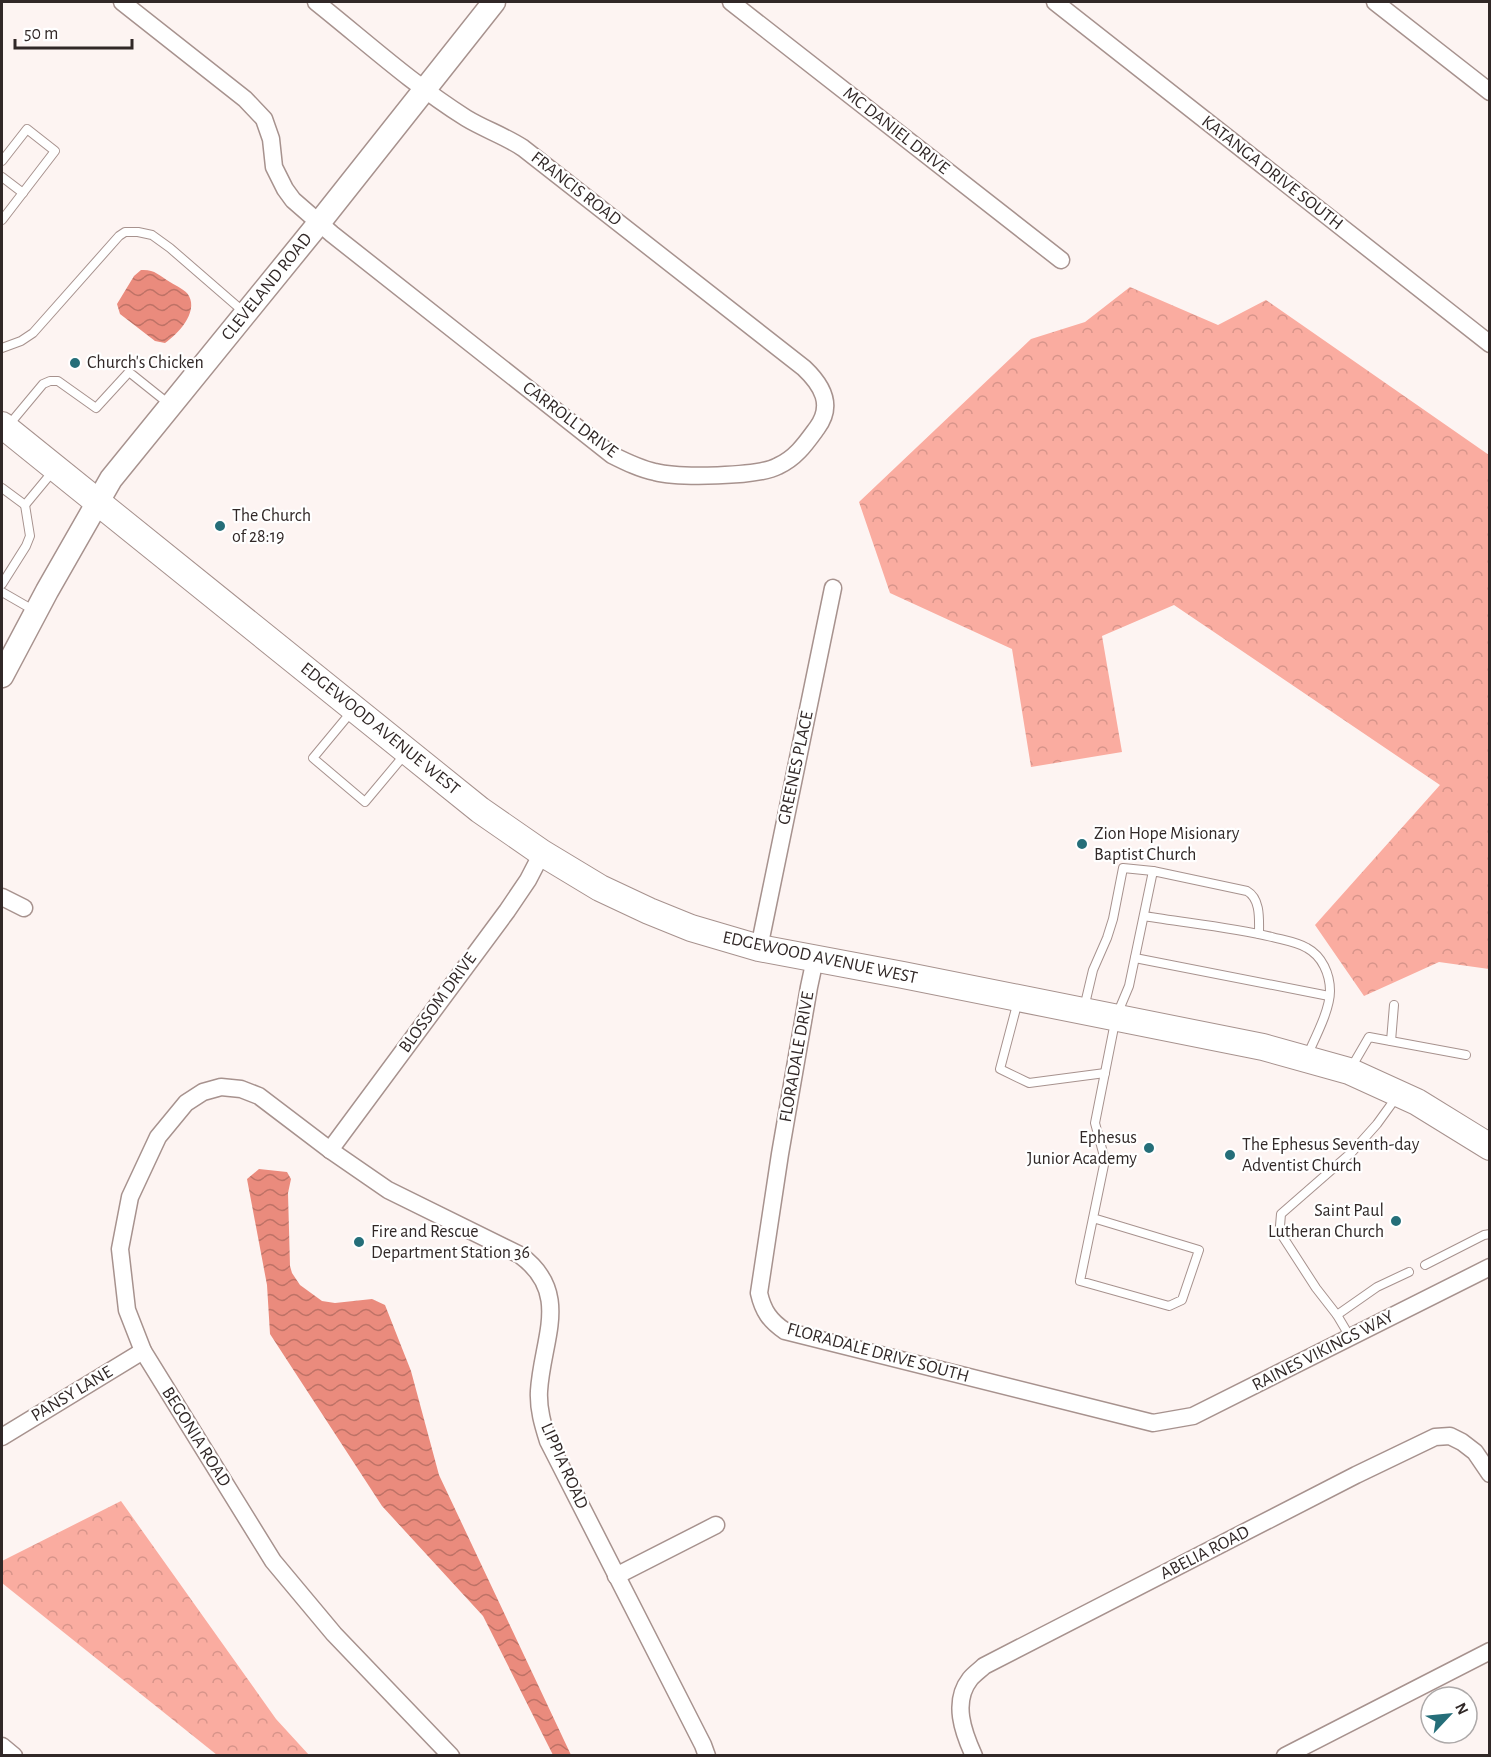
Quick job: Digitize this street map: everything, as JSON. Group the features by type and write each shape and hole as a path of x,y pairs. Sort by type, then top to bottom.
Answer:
{"main road":[{"name":"EDGEWOOD AVENUE WEST","path":"4,427 480,810 542,853 613,896 691,928 759,948 1263,1047 1349,1071 1417,1102 1490,1147"}],"street":[{"name":"CARROLL DRIVE","path":"122,2 245,99 264,119 271,139 274,167 293,200 612,455 656,473 684,475 758,473 776,468 802,449 823,420 826,406 823,392"},
{"name":"FRANCIS ROAD","path":"316,2 424,89 468,119 524,148 804,368 816,379 823,392"},
{"name":"CLEVELAND ROAD","path":"2,676 111,479 319,223 494,2"},
{"name":"MC DANIEL DRIVE","path":"731,2 1061,260"},
{"name":"KATANGA DRIVE SOUTH","path":"1055,2 1490,345"},
{"path":"1375,2 1490,92"},
{"name":"GREENES PLACE","path":"759,948 833,588"},
{"name":"BLOSSOM DRIVE","path":"330,1150 507,911 528,880 542,853"},
{"path":"2,897 24,908"},
{"name":"FLORADALE DRIVE","path":"780,1154 815,959"},
{"name":"LIPPIA ROAD","path":"221,1087 241,1089 259,1096 330,1150 388,1190 520,1255 534,1265 544,1281 550,1299 550,1318 539,1392 541,1418 548,1441 707,1755"},
{"name":"BEGONIA ROAD","path":"221,1087 203,1092 186,1103 158,1137 130,1197 120,1249 128,1310 143,1350 273,1562 333,1634 451,1755"},
{"name":"FLORADALE DRIVE SOUTH","path":"780,1154 759,1293 762,1305 774,1324 785,1331 1153,1423"},
{"name":"RAINES VIKINGS WAY","path":"1153,1423 1193,1416 1490,1267"},
{"name":"PANSY LANE","path":"2,1437 143,1350"},
{"name":"ABELIA ROAD","path":"974,1755 968,1743 960,1714 961,1696 970,1679 984,1666 1435,1437 1450,1436 1462,1442 1475,1452 1490,1474"},
{"path":"616,1576 716,1525"},
{"path":"1285,1755 1490,1652"},
{"path":"2,1746 14,1755"}],"lane":[{"path":"2,161 27,129 55,151 2,220"},
{"path":"2,177 23,194"},
{"path":"3,344 21,341 33,333 125,232 152,235 245,312"},
{"path":"4,427 43,384 50,381 58,381 65,385 96,408 129,372 171,405"},
{"path":"25,505 56,468"},
{"path":"2,488 25,505 30,536 2,584"},
{"path":"2,592 36,612"},
{"path":"354,708 313,758 365,802 408,752"},
{"path":"1084,1011 1091,976 1113,919 1123,868 1153,871 1247,891 1257,903 1259,934"},
{"path":"1093,1218 1199,1250 1182,1300 1169,1306 1080,1281 1093,1218 1105,1160 1095,1123 1116,1017 1129,986 1153,871"},
{"path":"1144,916 1259,934 1307,947 1320,958 1328,975 1330,992 1306,1059"},
{"path":"1135,958 1329,996"},
{"path":"1018,998 1000,1069 1029,1083 1105,1073"},
{"path":"1391,1041 1394,1005"},
{"path":"1349,1071 1369,1037 1466,1056"},
{"path":"1350,1337 1283,1237 1280,1226 1281,1214 1352,1152 1377,1124 1399,1093"},
{"path":"1425,1265 1490,1234"},
{"path":"1337,1315 1377,1287 1409,1272"}],"green space":[{"path":"1130,287 1218,325 1266,300 1489,455 1489,969 1439,962 1364,996 1315,925 1440,785 1174,605 1102,636 1122,752 1031,767 1012,649 890,593 859,502 1031,339 1085,322"},
{"path":"121,1501 276,1719 309,1755 217,1755 2,1583 2,1561"}],"water":[{"path":"141,270 156,273 189,296 191,309 189,316 181,329 165,343 155,341 120,314 117,304 134,276"},
{"path":"259,1169 287,1172 291,1179 288,1193 290,1266 300,1285 322,1301 335,1303 372,1299 385,1305 411,1371 439,1475 571,1755 553,1755 483,1616 382,1506 270,1334 267,1285 247,1179"}],"place":[{"name":"Church's Chicken","path":"75,363"},
{"name":"The Church of 28:19","path":"220,526"},
{"name":"Zion Hope Misionary Baptist Church","path":"1082,844"},
{"name":"Ephesus Junior Academy","path":"1149,1148"},
{"name":"The Ephesus Seventh-day Adventist Church","path":"1230,1155"},
{"name":"Saint Paul Lutheran Church","path":"1396,1221"},
{"name":"Fire and Rescue Department Station 36","path":"359,1242"}]}
